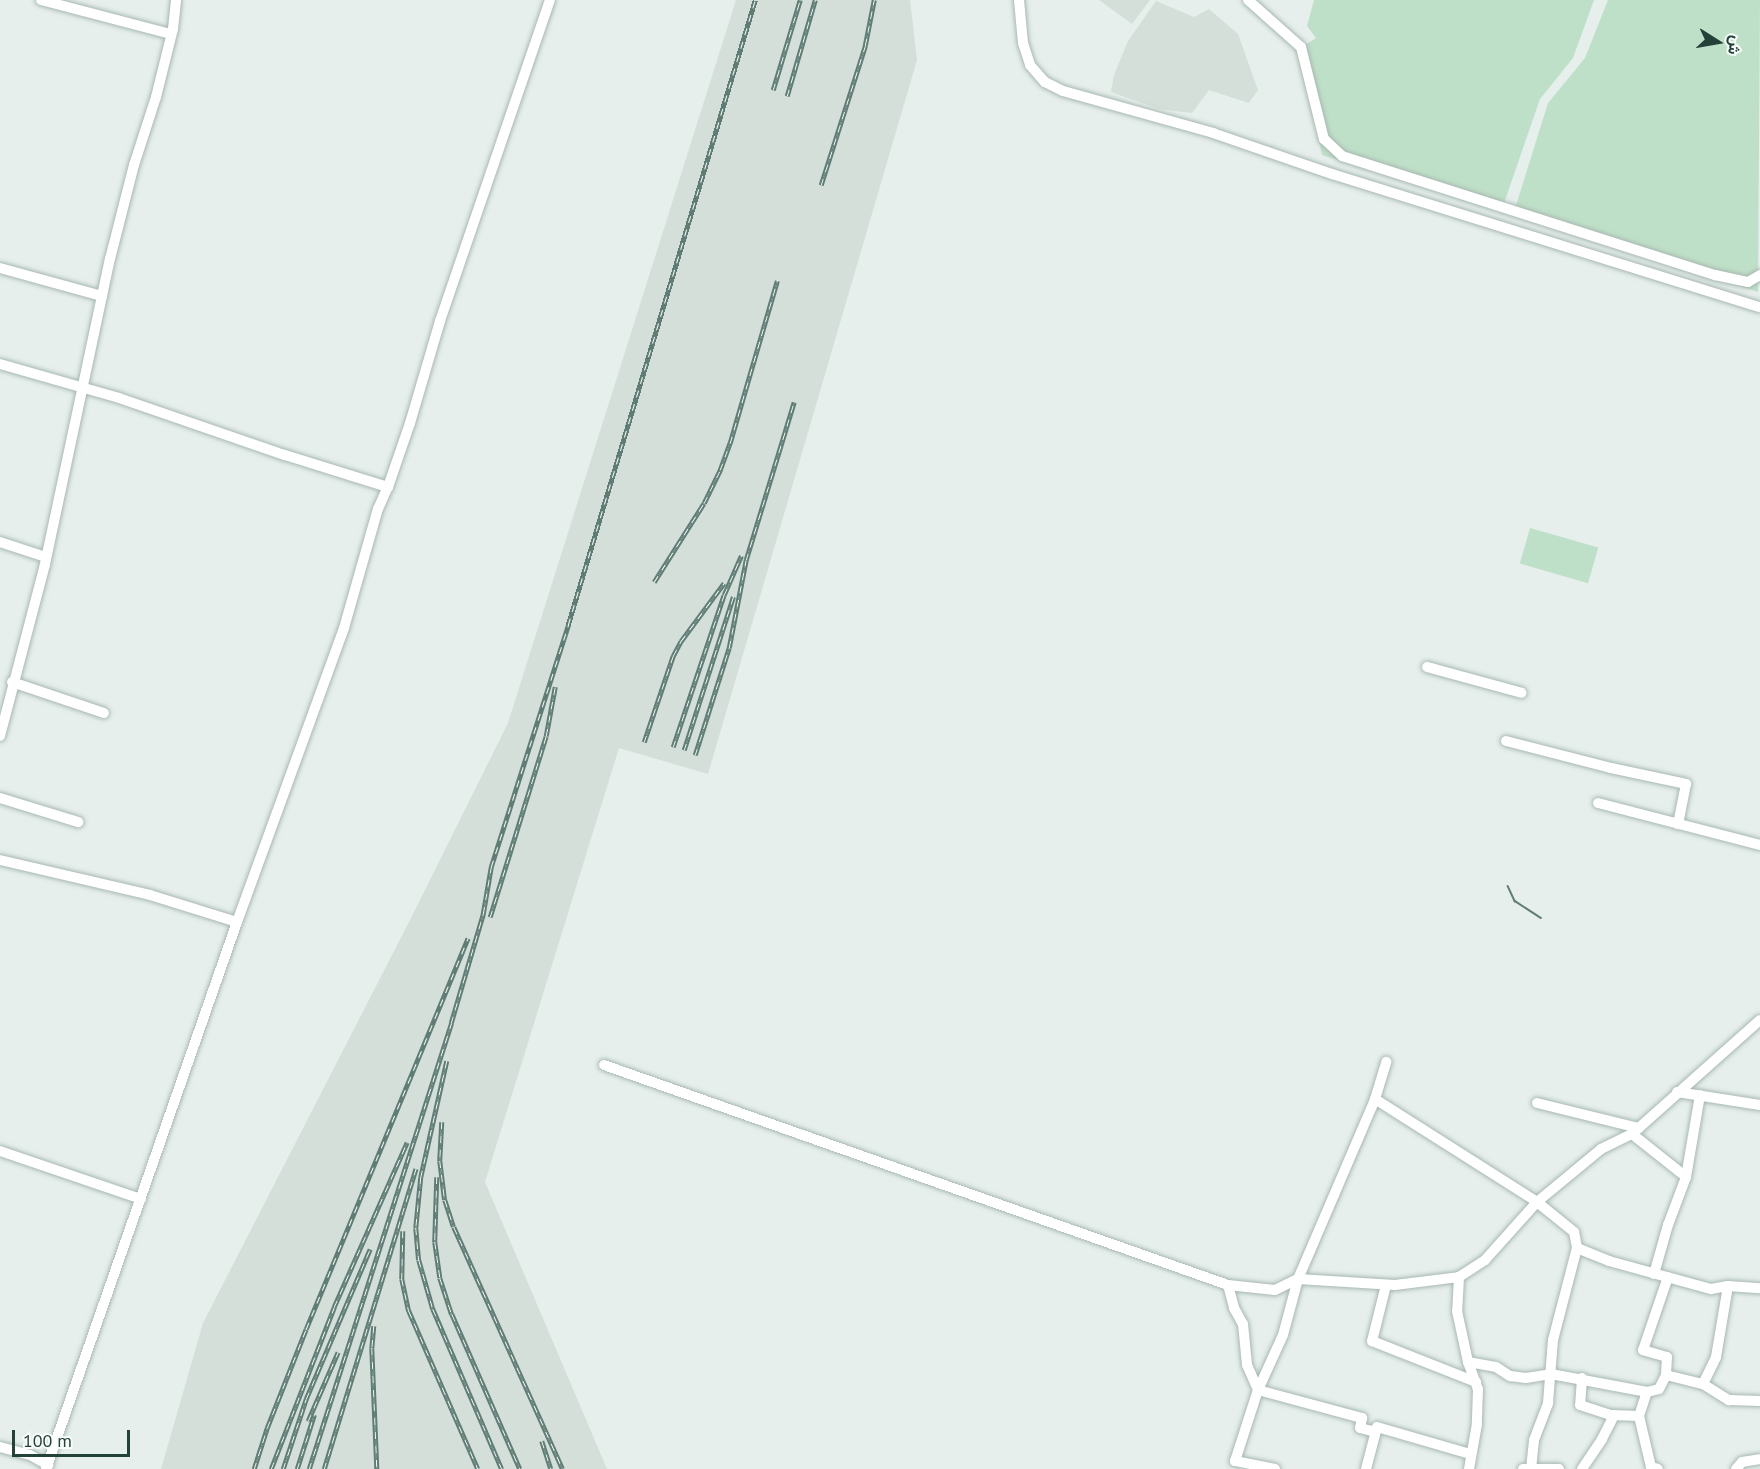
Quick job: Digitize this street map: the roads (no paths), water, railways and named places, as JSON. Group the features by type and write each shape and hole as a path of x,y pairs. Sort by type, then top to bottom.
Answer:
{"street":[{"path":"41,0 171,34"},
{"path":"0,736 12,682 46,557 102,296 134,165 156,97 171,34 176,0"},
{"path":"0,1447 30,1455 47,1467 237,922 344,628 378,509 388,487 440,321 550,0"},
{"path":"1019,0 1023,43 1030,65 1045,82 1063,91 1213,133 1332,174 1760,307"},
{"path":"1248,0 1301,47 1324,139 1329,147 1342,156 1715,275 1748,282 1760,275"},
{"path":"0,268 102,296"},
{"path":"0,364 82,386 388,487"},
{"path":"0,542 46,557"},
{"path":"1427,667 1522,693"},
{"path":"12,682 104,713"},
{"path":"1506,741 1611,768 1686,784 1678,824"},
{"path":"0,798 78,822"},
{"path":"1598,803 1760,845"},
{"path":"0,860 150,895 237,922"},
{"path":"604,1065 1228,1284 1275,1290 1298,1279 1386,1285 1458,1277 1485,1260 1537,1202 1601,1149 1636,1131 1760,1020"},
{"path":"1275,1469 1236,1461 1258,1390 1283,1335 1298,1279 1375,1099 1386,1062"},
{"path":"1677,1092 1760,1105"},
{"path":"1654,1274 1668,1225 1686,1177 1700,1095"},
{"path":"1375,1099 1537,1202 1574,1232 1576,1248 1552,1340 1548,1403 1534,1440 1531,1469"},
{"path":"1537,1103 1636,1131 1686,1177"},
{"path":"0,1152 141,1198"},
{"path":"1576,1248 1654,1274 1711,1289 1728,1286 1760,1288"},
{"path":"1458,1277 1457,1311 1468,1362 1479,1389 1477,1424 1469,1469"},
{"path":"1468,1362 1496,1367 1510,1376 1526,1378 1551,1374 1647,1392 1659,1389 1666,1375 1667,1357 1643,1350 1668,1277"},
{"path":"1228,1284 1234,1308 1243,1323 1247,1365 1258,1390"},
{"path":"1386,1285 1372,1341 1476,1382"},
{"path":"1703,1384 1716,1357 1728,1286"},
{"path":"1666,1375 1703,1384 1729,1400 1760,1401"},
{"path":"1582,1378 1580,1406 1614,1416 1640,1416"},
{"path":"1258,1390 1362,1418 1360,1428 1376,1432"},
{"path":"1647,1392 1640,1416 1653,1468"},
{"path":"1582,1469 1614,1416"},
{"path":"1366,1469 1377,1427 1470,1454"},
{"path":"1736,1469 1742,1462 1760,1459"},
{"path":"1523,1469 1559,1469"}],"tram line":[{"path":"1508,886 1515,901 1541,918"}],"railway":[{"path":"309,1469 451,1023 483,914 491,867 568,625 755,0"},
{"path":"773,90 800,0"},
{"path":"787,96 815,0"},
{"path":"821,185 865,46 874,0"},
{"path":"654,582 704,503 720,470 777,281"},
{"path":"695,755 729,648 746,560 794,402"},
{"path":"673,747 724,595 741,556"},
{"path":"644,742 673,656 681,641 724,583"},
{"path":"684,750 733,597"},
{"path":"490,917 546,736 555,687"},
{"path":"254,1469 267,1428 306,1329 468,938"},
{"path":"447,1061 421,1177 416,1228 419,1260 433,1309 502,1469"},
{"path":"442,1122 440,1161 445,1200 454,1227 563,1469"},
{"path":"271,1469 334,1307 407,1142"},
{"path":"324,1469 416,1169"},
{"path":"437,1177 435,1242 440,1278 452,1314 520,1469"},
{"path":"403,1231 402,1279 409,1311 478,1469"},
{"path":"283,1469 306,1399 370,1249"},
{"path":"374,1326 372,1348 377,1469"},
{"path":"308,1421 338,1352"},
{"path":"297,1469 314,1415"},
{"path":"542,1441 551,1469"}]}
